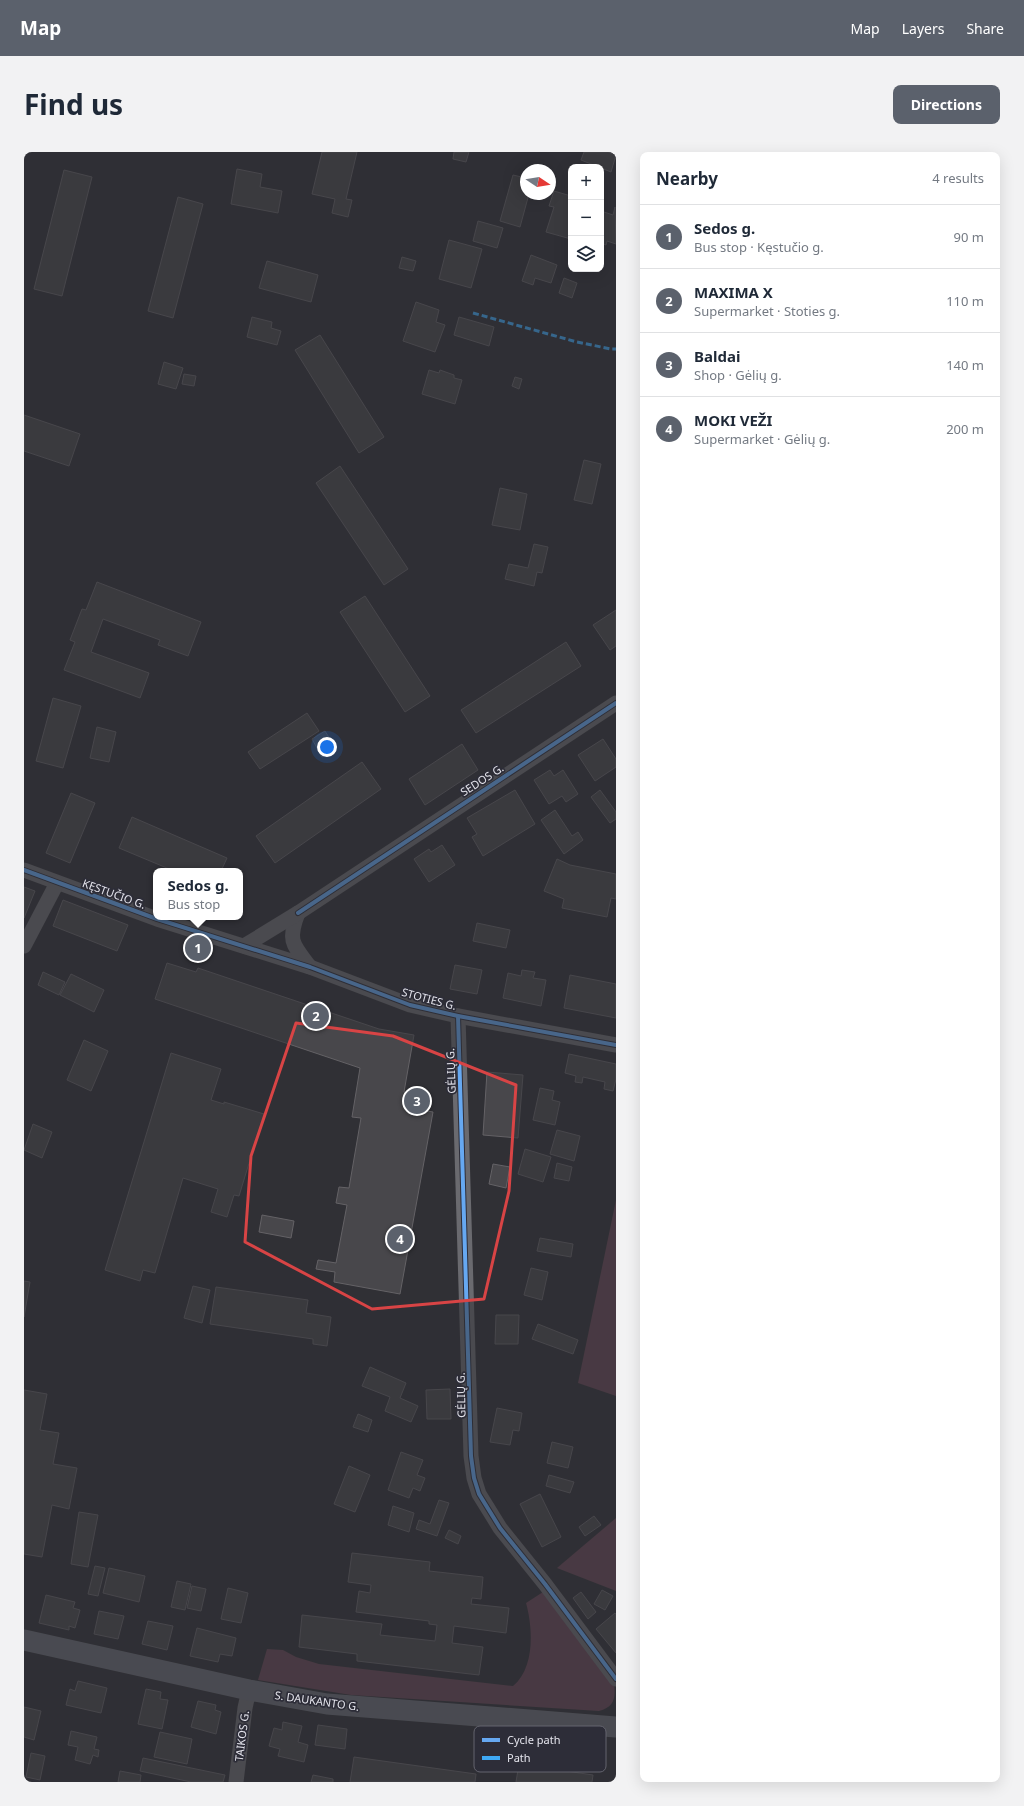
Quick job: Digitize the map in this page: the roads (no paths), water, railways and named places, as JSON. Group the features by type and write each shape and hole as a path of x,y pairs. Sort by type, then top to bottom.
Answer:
{"main road":[{"name":"S. DAUKANTO G.","path":"24,1640 249,1690 328,1704 616,1727"}],"street":[{"name":"SEDOS G.","path":"244,946 298,913 616,703"},
{"name":"KĘSTUČIO G.","path":"24,870 153,918"},
{"path":"24,946 57,883"},
{"path":"298,913 292,928 292,941 310,967"},
{"name":"KĘSTUČIO G.","path":"160,920 244,946"},
{"name":"STOTIES G.","path":"244,946 310,967 410,1005 458,1016 616,1045"},
{"name":"GĖLIŲ G.","path":"458,1016 471,1456 474,1478 479,1494 500,1528 545,1584 616,1680"},
{"name":"TAIKOS G.","path":"236,1782 245,1708 249,1690"}],"place":[{"name":"Sedos g.","path":"198,948"},
{"name":"MAXIMA X","path":"316,1016"},
{"name":"Baldai","path":"417,1101"},
{"name":"MOKI VEŽI","path":"400,1239"}]}
